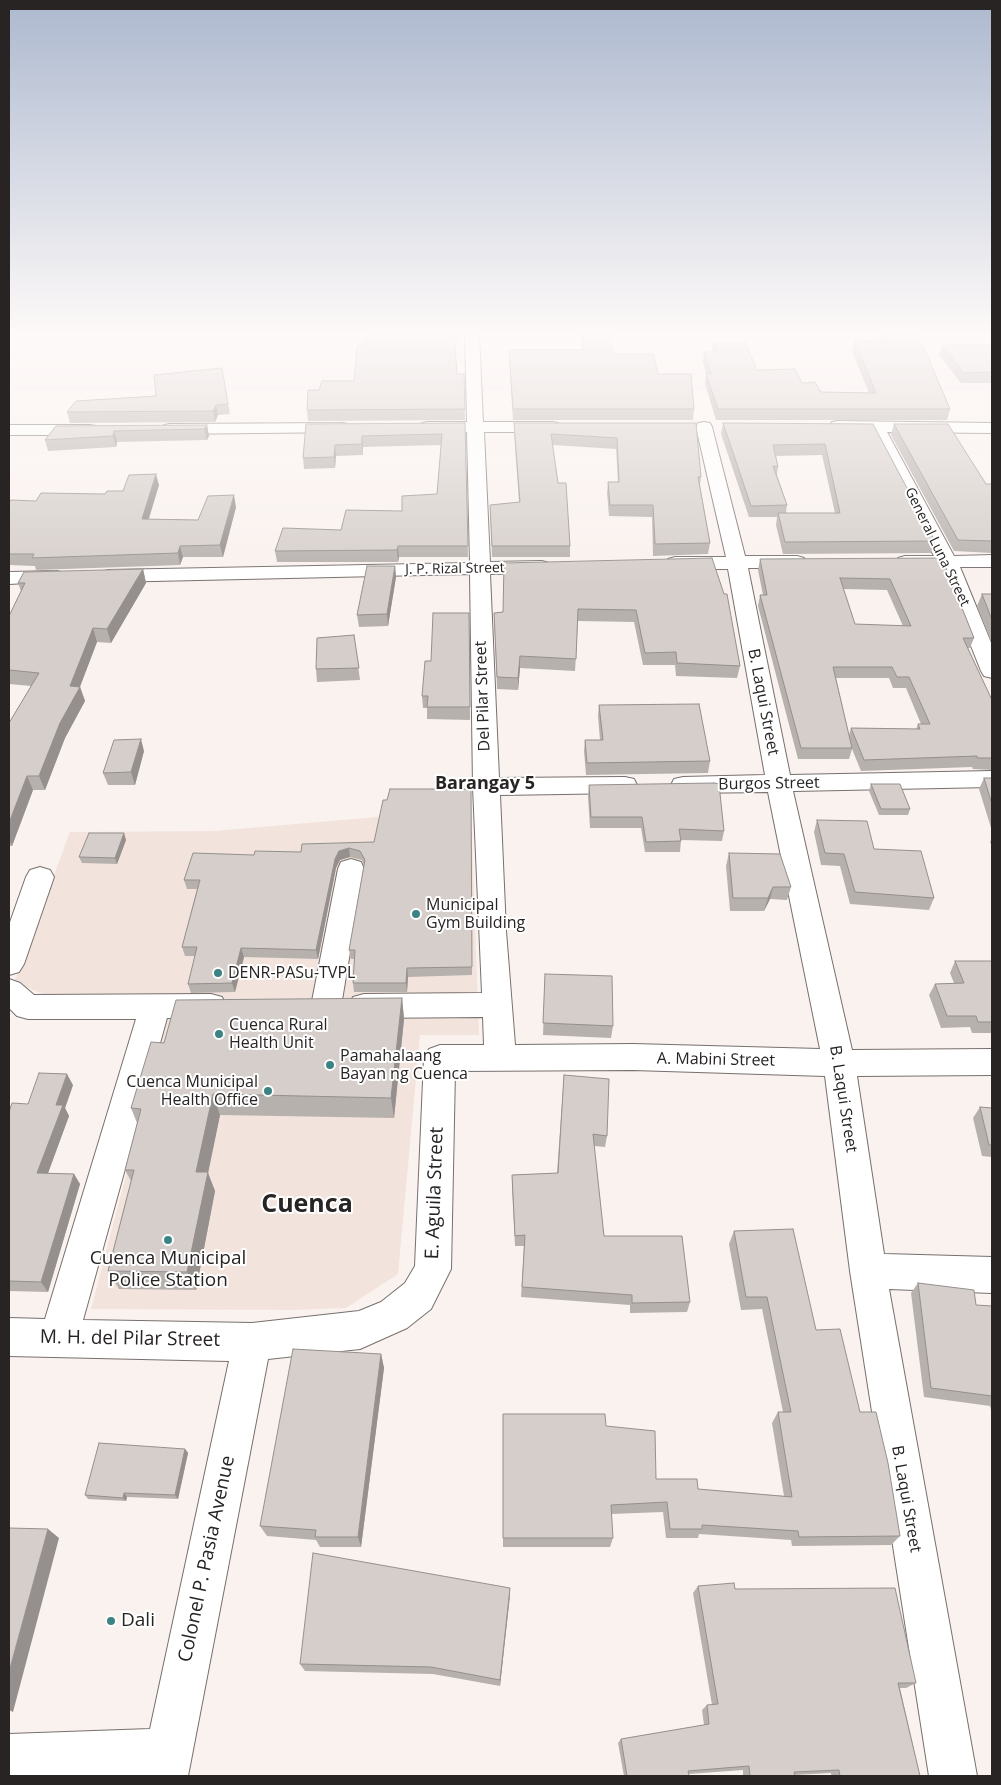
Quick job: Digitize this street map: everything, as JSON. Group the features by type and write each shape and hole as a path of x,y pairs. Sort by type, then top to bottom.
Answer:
{"street":[{"name":"Del Pilar Street","path":"475,417 486,787 500,1057"},
{"path":"819,426 992,428"},
{"name":"General Luna Street","path":"876,426 946,562 992,671"},
{"path":"415,427 564,427"},
{"name":"B. Laqui Street","path":"704,427 737,562 779,784 839,1062 868,1271 952,1776"},
{"path":"158,429 356,428"},
{"path":"9,430 108,429"},
{"path":"887,562 992,560"},
{"path":"658,564 817,562"},
{"name":"J. P. Rizal Street","path":"9,578 559,566"},
{"name":"Burgos Street","path":"486,787 779,784 992,779"},
{"path":"350,869 312,1006 498,1005"},
{"path":"9,964 40,876"},
{"path":"9,991 28,1007 240,1006"},
{"path":"59,1336 154,1006"},
{"name":"A. Mabini Street","path":"440,1058 992,1062"},
{"name":"E. Aguila Street","path":"252,1342 360,1330 394,1315 418,1296 433,1269 440,1058"},
{"path":"868,1271 992,1275"},
{"name":"M. H. del Pilar Street","path":"9,1337 59,1336 252,1342"},
{"name":"Colonel P. Pasia Avenue","path":"166,1764 252,1342"},
{"path":"9,1758 166,1764"}],"shaded area":[{"path":"471,809 479,1035 420,1035 398,1274 346,1308 294,1310 91,1309 172,999 57,1000 14,982 70,832 214,831"}],"building":[{"path":"465,423 468,546 398,546 397,550 275,551 283,528 341,530 346,510 402,511 402,496 437,494 442,434 362,436 362,444 335,445 334,457 303,458 306,424"},
{"path":"514,423 696,423 701,477 698,477 710,543 655,544 653,505 610,505 608,482 619,482 617,438 551,434 558,483 566,483 570,546 492,546 490,505 520,502"},
{"path":"723,423 873,424 935,541 785,542 778,513 840,513 825,444 773,445 778,467 773,466 787,505 751,506"},
{"path":"894,424 948,424 986,484 992,484 992,541 958,540"},
{"path":"207,425 204,429 114,431 113,436 45,440 56,426"},
{"path":"156,474 142,519 198,520 208,496 234,495 220,545 180,546 178,553 32,558 34,554 9,554 9,503 11,500 36,501 41,493 105,494 107,491 123,491 129,475"},
{"path":"712,558 724,594 727,594 740,666 677,663 676,652 645,653 636,610 578,609 576,659 520,656 518,678 497,677 494,613 503,612 504,563"},
{"path":"942,558 974,638 963,638 992,700 992,758 977,758 977,756 864,760 851,728 920,729 918,724 930,724 909,677 897,677 892,667 833,667 852,748 801,748 760,595 767,595 760,559","holes":["840,578 890,579 911,626 855,624"]},
{"path":"367,566 395,566 387,614 357,615"},
{"path":"143,569 107,629 93,628 70,686 80,687 60,723 39,776 27,776 9,823 9,723 39,673 9,670 9,616 25,583 18,583 24,572"},
{"path":"982,594 992,594 992,620"},
{"path":"433,613 469,613 470,707 427,707 428,696 422,696 425,661 431,661"},
{"path":"354,635 359,668 316,669 317,638"},
{"path":"699,704 710,761 587,763 585,740 603,740 599,705"},
{"path":"141,739 131,772 103,773 114,740"},
{"path":"984,778 992,778 992,804"},
{"path":"719,784 724,831 679,829 681,841 646,842 642,817 591,817 589,785"},
{"path":"871,784 900,784 910,809 881,809"},
{"path":"390,789 471,789 472,967 407,968 406,983 353,983 355,950 349,950 365,860 360,851 349,848 339,851 335,859 316,950 241,948 232,983 188,984 197,947 182,947 200,880 184,880 193,853 254,855 255,851 301,852 302,844 374,842 383,800 387,800"},
{"path":"817,820 867,821 874,849 921,851 934,898 855,892 844,854 825,853"},
{"path":"89,833 124,833 115,858 79,857"},
{"path":"729,853 780,854 791,887 773,887 768,898 733,898"},
{"path":"955,961 992,961 992,1022 978,1022 976,1016 947,1016 935,984 964,983"},
{"path":"545,974 612,976 613,1026 543,1023"},
{"path":"402,998 391,1098 213,1094 196,1172 208,1172 187,1272 108,1271 134,1170 125,1170 141,1109 131,1108 151,1042 164,1043 176,1000"},
{"path":"39,1073 67,1074 56,1105 63,1105 37,1173 74,1174 41,1282 9,1281 9,1112 12,1103 28,1104"},
{"path":"564,1075 609,1079 607,1136 593,1134 604,1236 682,1236 690,1302 632,1303 632,1295 522,1287 525,1235 515,1236 512,1175 558,1173"},
{"path":"980,1107 992,1108 992,1145 989,1145"},
{"path":"793,1229 816,1330 840,1329 860,1412 876,1412 888,1463 900,1536 799,1537 798,1531 702,1525 702,1529 670,1529 667,1502 611,1505 613,1538 503,1538 503,1414 605,1414 606,1426 655,1431 656,1479 697,1479 698,1489 792,1497 778,1412 791,1412 767,1297 746,1297 734,1231"},
{"path":"918,1283 974,1290 976,1305 992,1306 992,1396 931,1388"},
{"path":"293,1349 381,1354 358,1537 315,1537 316,1530 260,1526"},
{"path":"99,1443 185,1449 175,1495 124,1493 123,1498 85,1495"},
{"path":"9,1528 48,1529 9,1672"},
{"path":"313,1553 510,1588 500,1680 431,1667 300,1664"},
{"path":"734,1583 735,1589 895,1588 916,1683 898,1683 920,1776 840,1776 839,1770 794,1772 795,1776 750,1776 749,1766 688,1771 689,1776 627,1776 621,1739 709,1724 707,1705 718,1704 698,1586"}],"place":[{"name":"Municipal Gym Building","path":"416,914"},
{"name":"DENR-PASu-TVPL","path":"218,973"},
{"name":"Cuenca Rural Health Unit","path":"219,1034"},
{"name":"Pamahalaang Bayan ng Cuenca","path":"330,1065"},
{"name":"Cuenca Municipal Health Office","path":"268,1091"},
{"name":"Cuenca Municipal Police Station","path":"168,1240"},
{"name":"Dali","path":"111,1621"}],"district":[{"name":"Barangay 5","path":"485,784"},
{"name":"Cuenca","path":"307,1205"}]}
